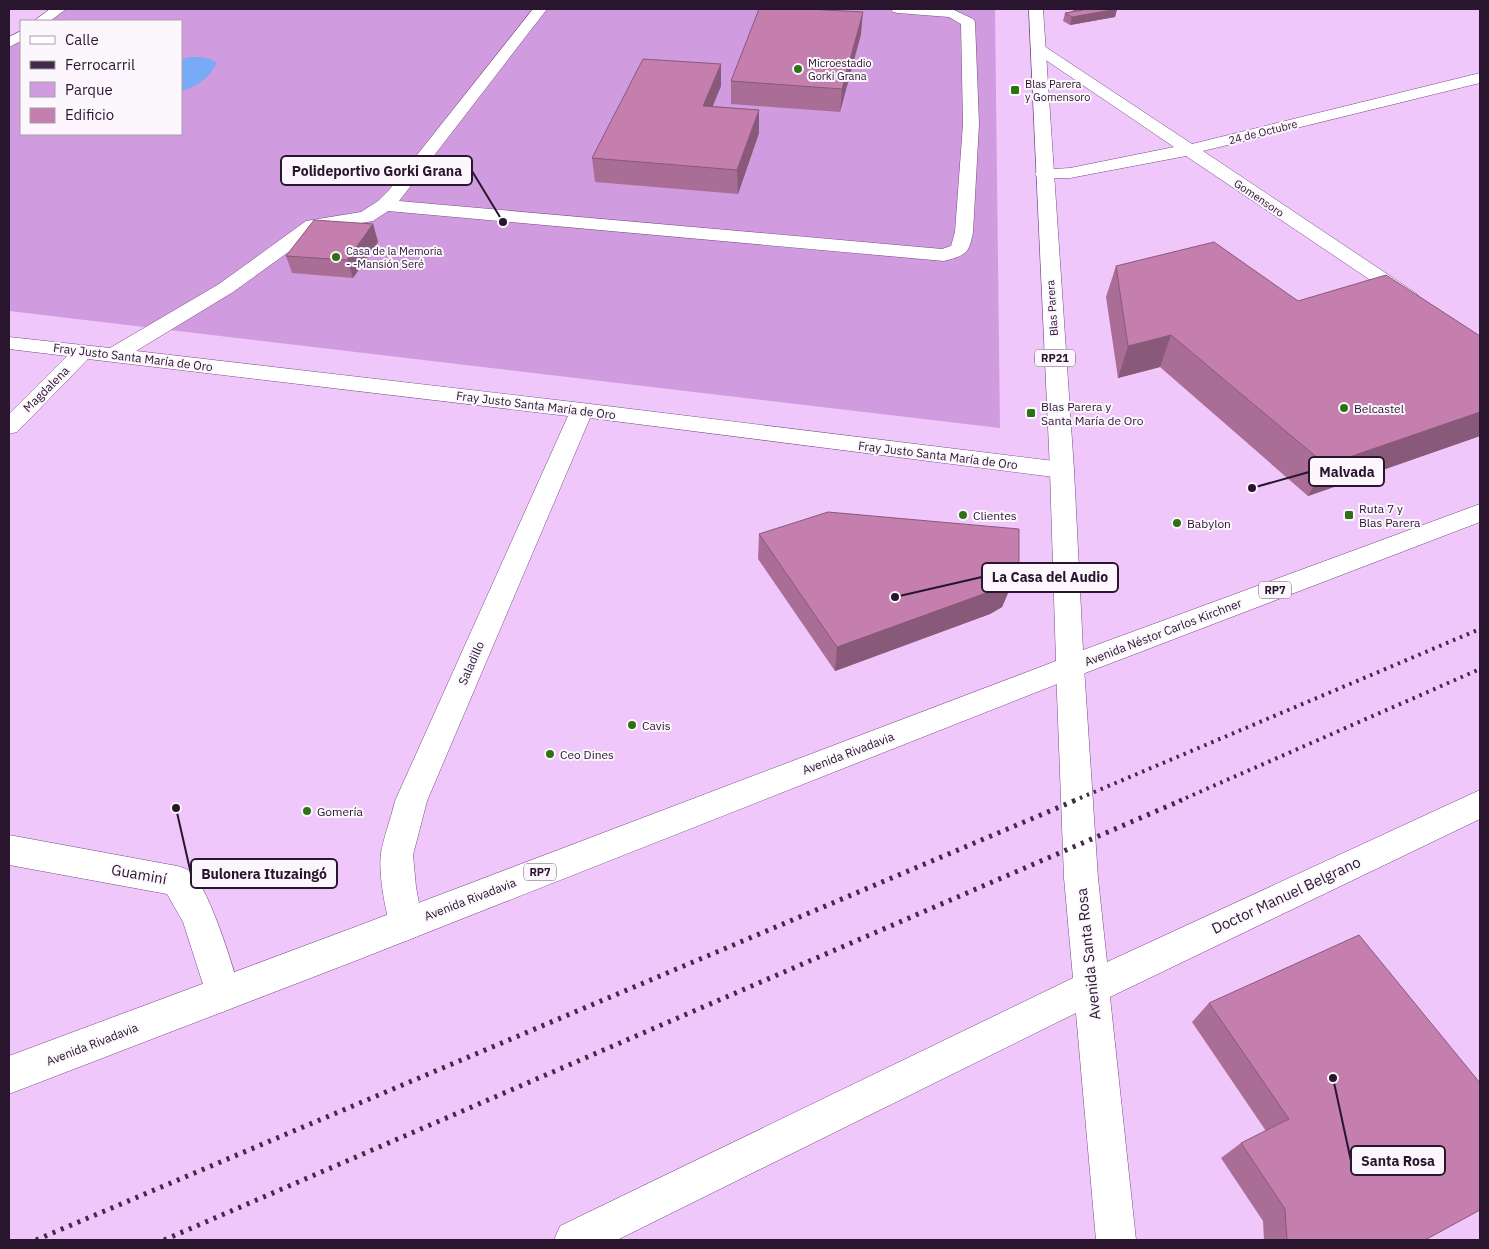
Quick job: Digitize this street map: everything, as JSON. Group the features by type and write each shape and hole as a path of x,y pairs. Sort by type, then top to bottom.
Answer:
{"street":[{"path":"43,20 60,9"},
{"path":"114,355 226,288 313,225 366,216 384,205 396,193 540,9"},
{"path":"384,205 944,255 960,249 964,232 971,124 968,22 952,12 898,9"},
{"name":"Blas Parera","path":"1036,9 1062,470 1070,667"},
{"path":"9,43 20,36"},
{"name":"Gomensoro","path":"1039,49 1424,307"},
{"name":"24 de Octubre","path":"1044,174 1070,173 1188,150 1480,78"},
{"name":"Fray Justo Santa María de Oro","path":"9,343 582,410 1062,470"},
{"name":"Magdalena","path":"9,427 84,351"},
{"name":"Saladillo","path":"406,924 399,888 397,854 411,801 582,410"},
{"name":"Avenida Néstor Carlos Kirchner","path":"1070,667 1480,512"},
{"name":"Avenida Rivadavia","path":"9,1075 406,924 1070,667"},
{"name":"Avenida Santa Rosa","path":"1070,667 1081,878 1116,1240"},
{"name":"Doctor Manuel Belgrano","path":"1092,987 1480,804"},
{"name":"Guaminí","path":"9,850 177,881 189,896 201,922 223,994"},
{"path":"574,1240 1092,987"}],"green space":[{"path":"60,9 995,9 1000,428 9,311 9,44 20,36 20,135 182,135 182,20 43,20"}],"water":[{"path":"188,57 200,57 217,63 202,81 182,91 182,60"}],"building":[{"name":"Microestadio Gorki Grana","path":"759,9 863,12 842,89 731,81"},
{"path":"1082,9 1117,9 1072,17 1065,13"},
{"path":"643,59 721,64 703,106 759,110 737,170 592,158"},
{"path":"314,220 373,224 347,260 286,256"},
{"name":"Belcastel","path":"1214,242 1298,301 1386,275 1480,336 1480,412 1326,465 1171,335 1128,346 1116,266"},
{"path":"828,512 1019,529 1019,561 1010,582 997,589 837,647 759,534"},
{"path":"1359,935 1480,1083 1480,1210 1425,1240 1287,1240 1285,1209 1241,1143 1289,1119 1209,1003"}],"railway":[{"path":"1073,801 1480,629"},
{"path":"1179,801 1480,669"},
{"path":"36,1240 1076,800"},
{"path":"164,1240 1182,800"}],"place":[{"name":"Microestadio Gorki Grana","path":"798,69"},
{"name":"Blas Parera y Gomensoro","path":"1015,90"},
{"name":"Polideportivo Gorki Grana","path":"503,222"},
{"name":"Casa de la Memoria - -Mansión Seré","path":"336,257"},
{"name":"Belcastel","path":"1344,408"},
{"name":"Blas Parera y Santa María de Oro","path":"1031,413"},
{"name":"Malvada","path":"1252,488"},
{"name":"Clientes","path":"963,515"},
{"name":"Ruta 7 y Blas Parera","path":"1349,515"},
{"name":"Babylon","path":"1177,523"},
{"name":"La Casa del Audio","path":"895,597"},
{"name":"Cavis","path":"632,725"},
{"name":"Ceo Dines","path":"550,754"},
{"name":"Bulonera Ituzaingó","path":"176,808"},
{"name":"Gomería","path":"307,811"},
{"name":"Santa Rosa","path":"1333,1078"}]}
